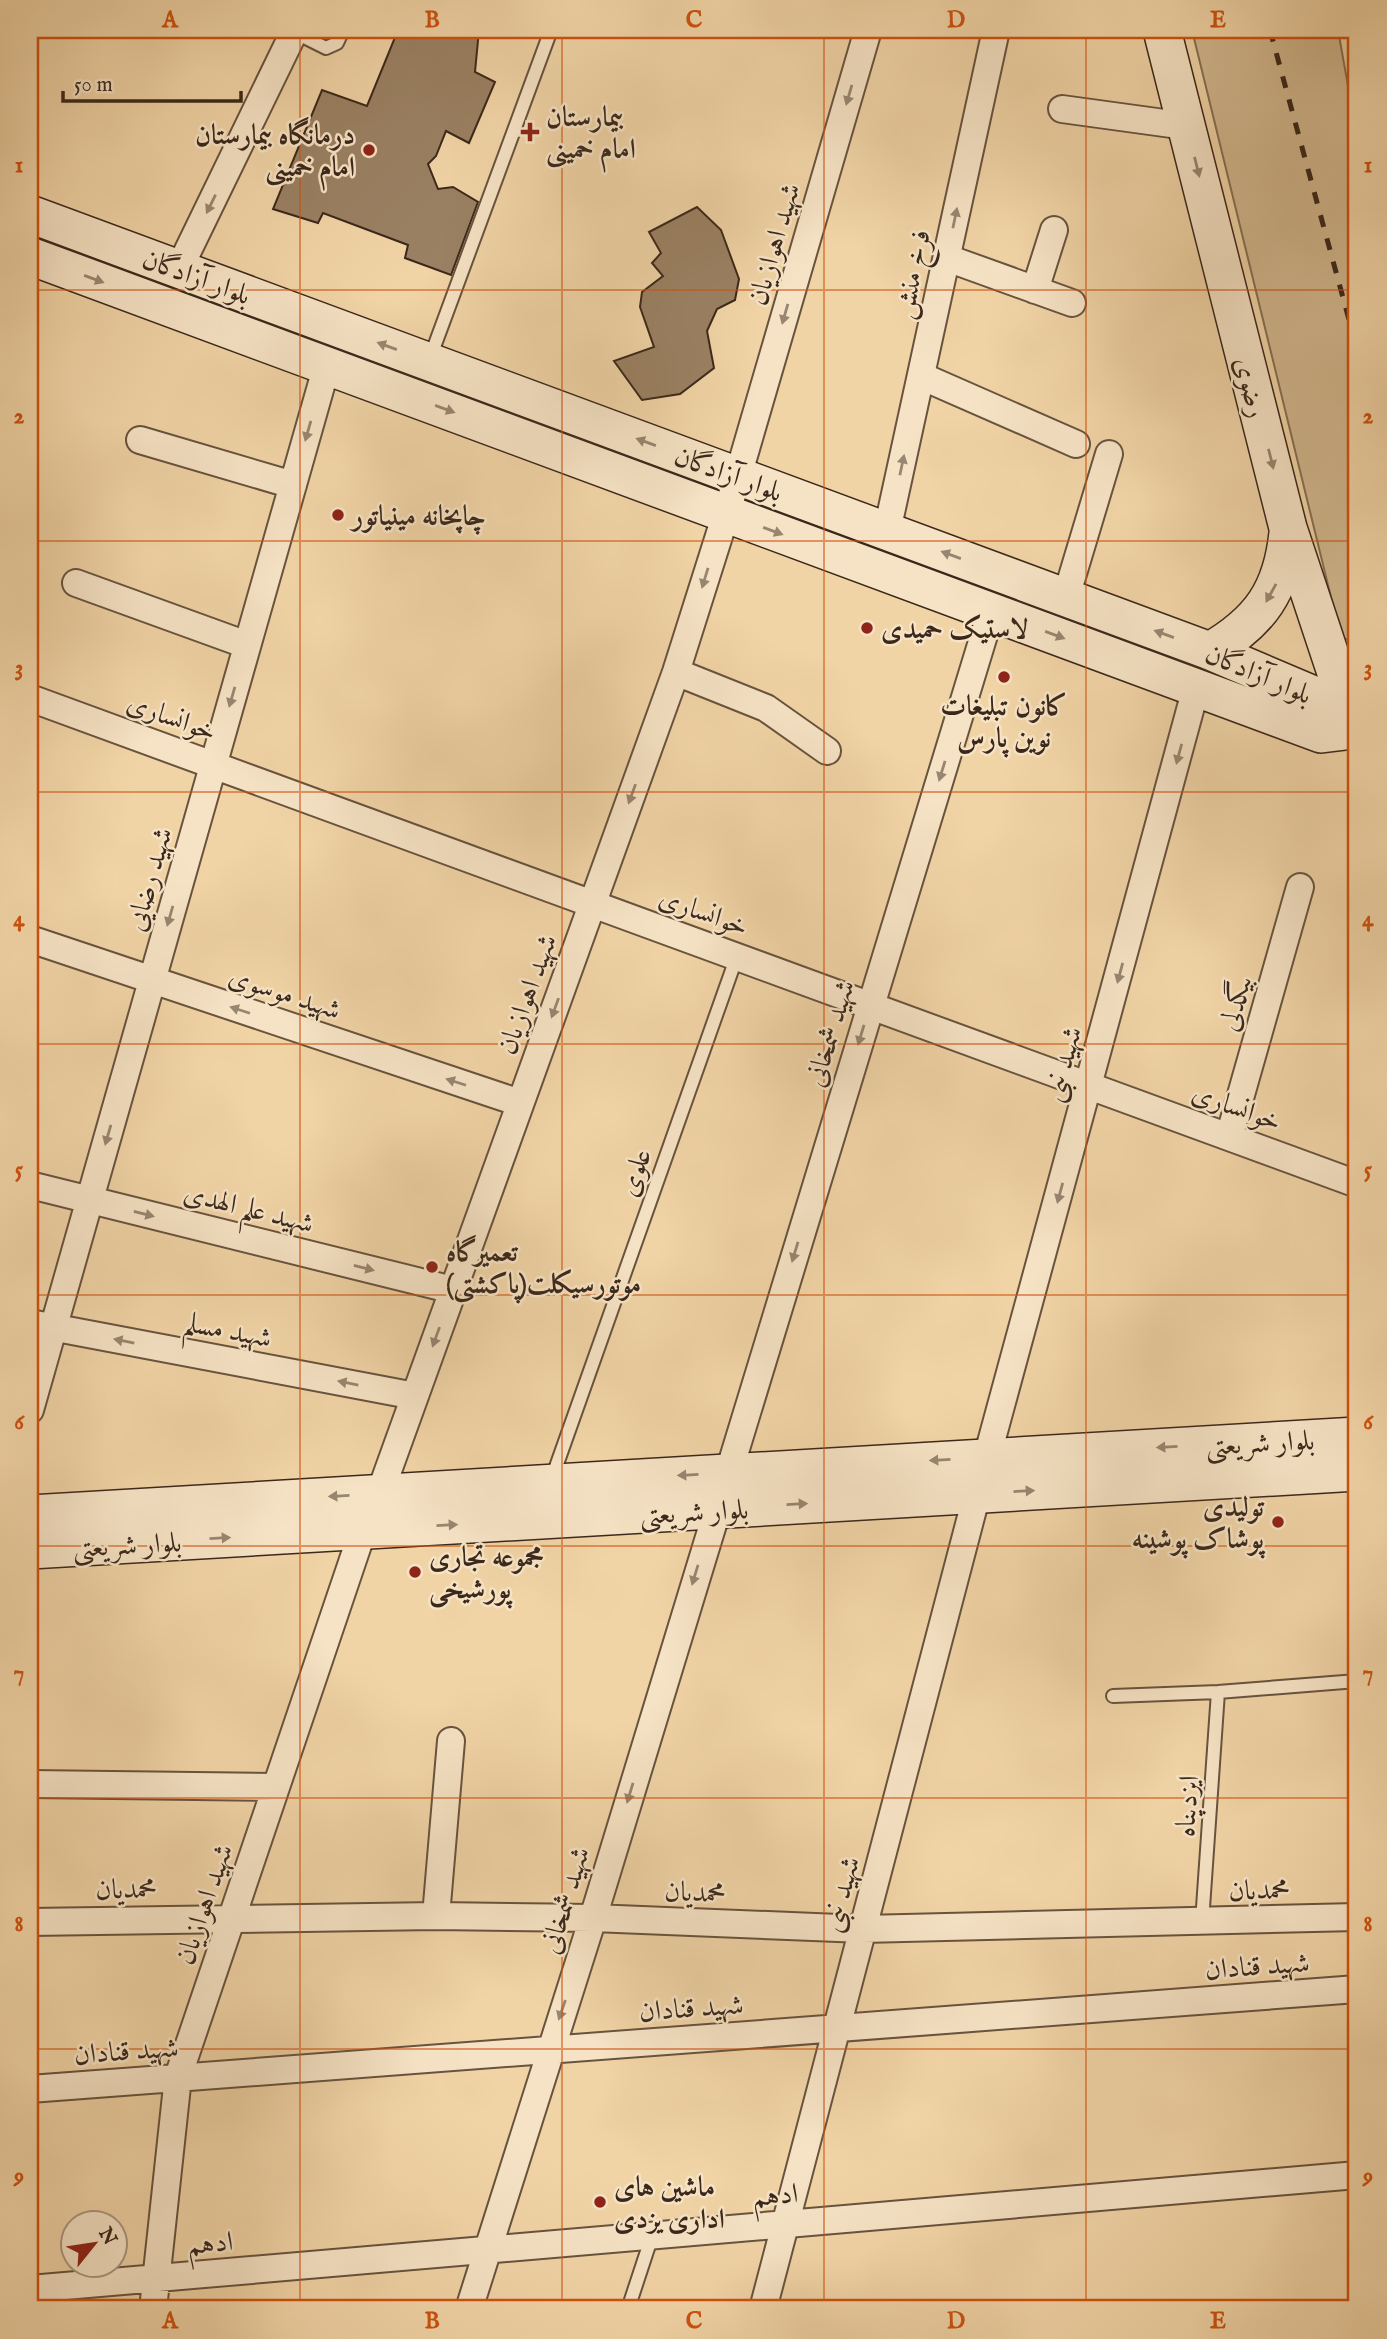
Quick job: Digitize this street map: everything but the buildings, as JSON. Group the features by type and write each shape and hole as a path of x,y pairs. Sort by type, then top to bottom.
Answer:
{"main road":[{"name":"رضوی","path":"1162,30 1288,528 1356,733"},
{"name":"بلوار آزادگان","path":"30,214 1210,651 1323,699 1356,733"},
{"name":"بلوار آزادگان","path":"31,260 327,365 1321,734 1356,733"},
{"path":"1210,651 1237,635 1264,605 1275,588 1285,559 1288,528"},
{"name":"بلوار شریعتی","path":"30,1514 1357,1436"},
{"name":"بلوار شریعتی","path":"30,1550 1357,1472"}],"street":[{"name":"شهید اهوازیان","path":"380,1493 676,673 738,476 868,30"},
{"name":"فرخ منش","path":"887,531 996,30"},
{"path":"179,269 291,31"},
{"path":"1062,109 1186,126"},
{"path":"1035,290 1054,230"},
{"path":"947,258 1072,303"},
{"name":"شهید رضایی","path":"30,1410 41,1326 89,1200 327,365"},
{"path":"921,376 1076,444"},
{"path":"140,440 293,485"},
{"path":"1066,597 1109,454"},
{"path":"76,583 247,645"},
{"name":"شهید شمخانی","path":"469,2309 593,1918 715,1509 991,612"},
{"path":"676,673 766,708 827,751"},
{"name":"شهید نبی","path":"763,2309 977,1494 989,1458 1196,688"},
{"name":"خوانساری","path":"30,698 1357,1184"},
{"name":"بیگدلی","path":"1229,1137 1300,887"},
{"name":"شهید موسوی","path":"30,940 520,1103"},
{"name":"شهید علم الهدی","path":"30,1185 453,1290"},
{"name":"شهید مسلم","path":"41,1326 415,1396"},
{"name":"شهید اهوازیان","path":"153,2309 178,2077 363,1530"},
{"path":"436,1916 451,1741"},
{"path":"30,1784 276,1787"},
{"name":"محمدیان","path":"30,1922 436,1916 593,1918 863,1930 1357,1917"},
{"name":"شهید قنادان","path":"30,2089 1357,1989"},
{"name":"ادهم","path":"30,2289 1357,2175"}],"lane":[{"path":"291,31 326,48 337,43 343,30"},
{"path":"428,361 551,30"},
{"name":"علوی","path":"550,1483 737,956"},
{"path":"1113,1696 1219,1692 1357,1681"},
{"name":"ایزدپناه","path":"1202,1922 1219,1692"},
{"path":"628,2309 652,2235"}],"shaded area":[{"path":"1192,30 1338,30 1357,136 1357,642 1341,638"}],"railway":[{"path":"1270,30 1357,349"}],"place":[{"name":"بیمارستان امام خمینی","path":"530,132"},
{"name":"درمانگاه بیمارستان امام خمینی","path":"369,150"},
{"name":"چاپخانه مینیاتور","path":"338,515"},
{"name":"لاستیک حمیدی","path":"867,628"},
{"name":"کانون تبلیغات نوین پارس","path":"1004,677"},
{"name":"تعمیرگاه موتورسیکلت(پاکشتی)","path":"432,1267"},
{"name":"تولیدی پوشاک پوشینه","path":"1278,1522"},
{"name":"مجموعه تجاری پورشیخی","path":"415,1572"},
{"name":"ماشین های اداری یزدی","path":"600,2202"}]}
